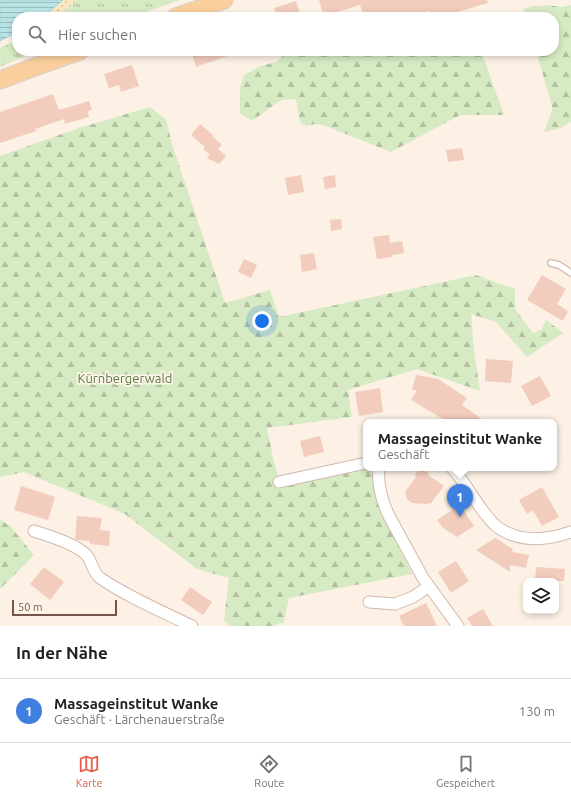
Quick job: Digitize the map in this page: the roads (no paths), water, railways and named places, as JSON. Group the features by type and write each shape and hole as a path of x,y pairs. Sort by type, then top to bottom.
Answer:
{"main road":[{"path":"190,12 224,0"},
{"path":"0,80 66,56"}],"street":[{"path":"280,482 363,464"},
{"path":"379,471 380,487 385,508 417,568 458,626"},
{"path":"455,471 495,526 510,534 526,539 542,539 561,536 571,532"},
{"path":"34,531 72,545 87,555 98,577 192,626"},
{"path":"369,602 395,604 413,597 429,586"}],"lane":[{"path":"551,263 559,265 571,273"}],"water":[{"path":"0,0 63,0 49,12 12,12 12,35 0,41"}],"place":[{"name":"Massageinstitut Wanke","path":"460,517"}],"park label":[{"name":"Kürnbergerwald","path":"125,378"}]}
